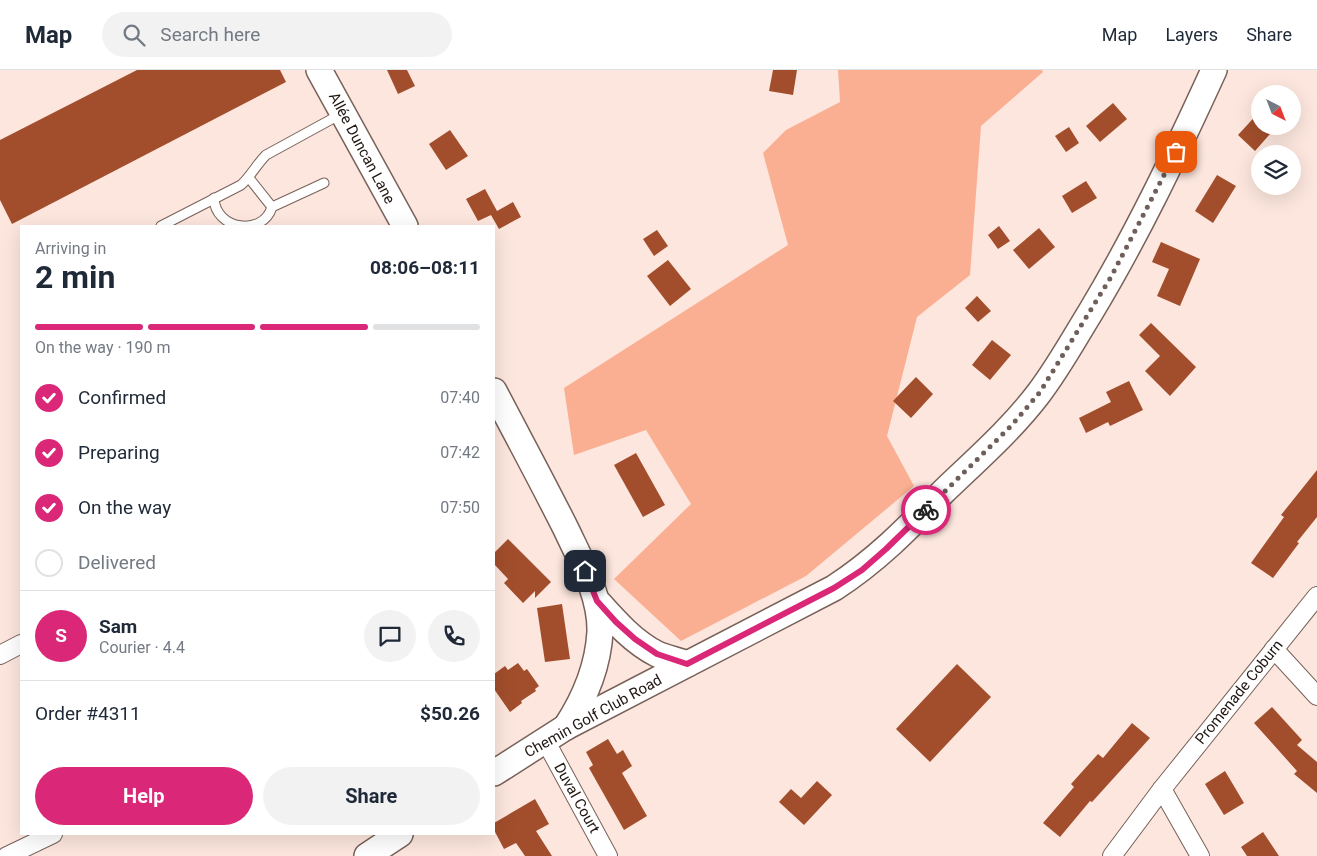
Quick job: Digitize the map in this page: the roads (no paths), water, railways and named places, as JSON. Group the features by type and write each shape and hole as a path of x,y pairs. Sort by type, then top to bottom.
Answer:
{"street":[{"name":"Allée Duncan Lane","path":"320,70 404,225"},
{"name":"Chemin Golf Club Road","path":"495,772 566,727 834,588 862,570 886,549 1012,425 1040,392 1111,277 1176,152 1214,70"},
{"path":"495,394 555,506 579,556 597,601 600,630 598,655 592,679 581,704 566,727"},
{"name":"Promenade Coburn","path":"1112,856 1162,789 1317,596"},
{"path":"597,601 635,639 657,654 687,664"},
{"path":"0,655 20,645"},
{"path":"1274,649 1317,696"},
{"name":"Duval Court","path":"545,740 608,856"},
{"path":"1162,789 1200,856"},
{"path":"8,856 51,835"},
{"path":"367,856 398,835"}],"lane":[{"path":"163,225 241,185 249,178 258,163 266,155 343,112"},
{"path":"249,178 272,207"},
{"path":"252,225 261,222 269,216 272,207 324,183"},
{"path":"214,198 214,207 218,215 227,222 236,225"}]}
